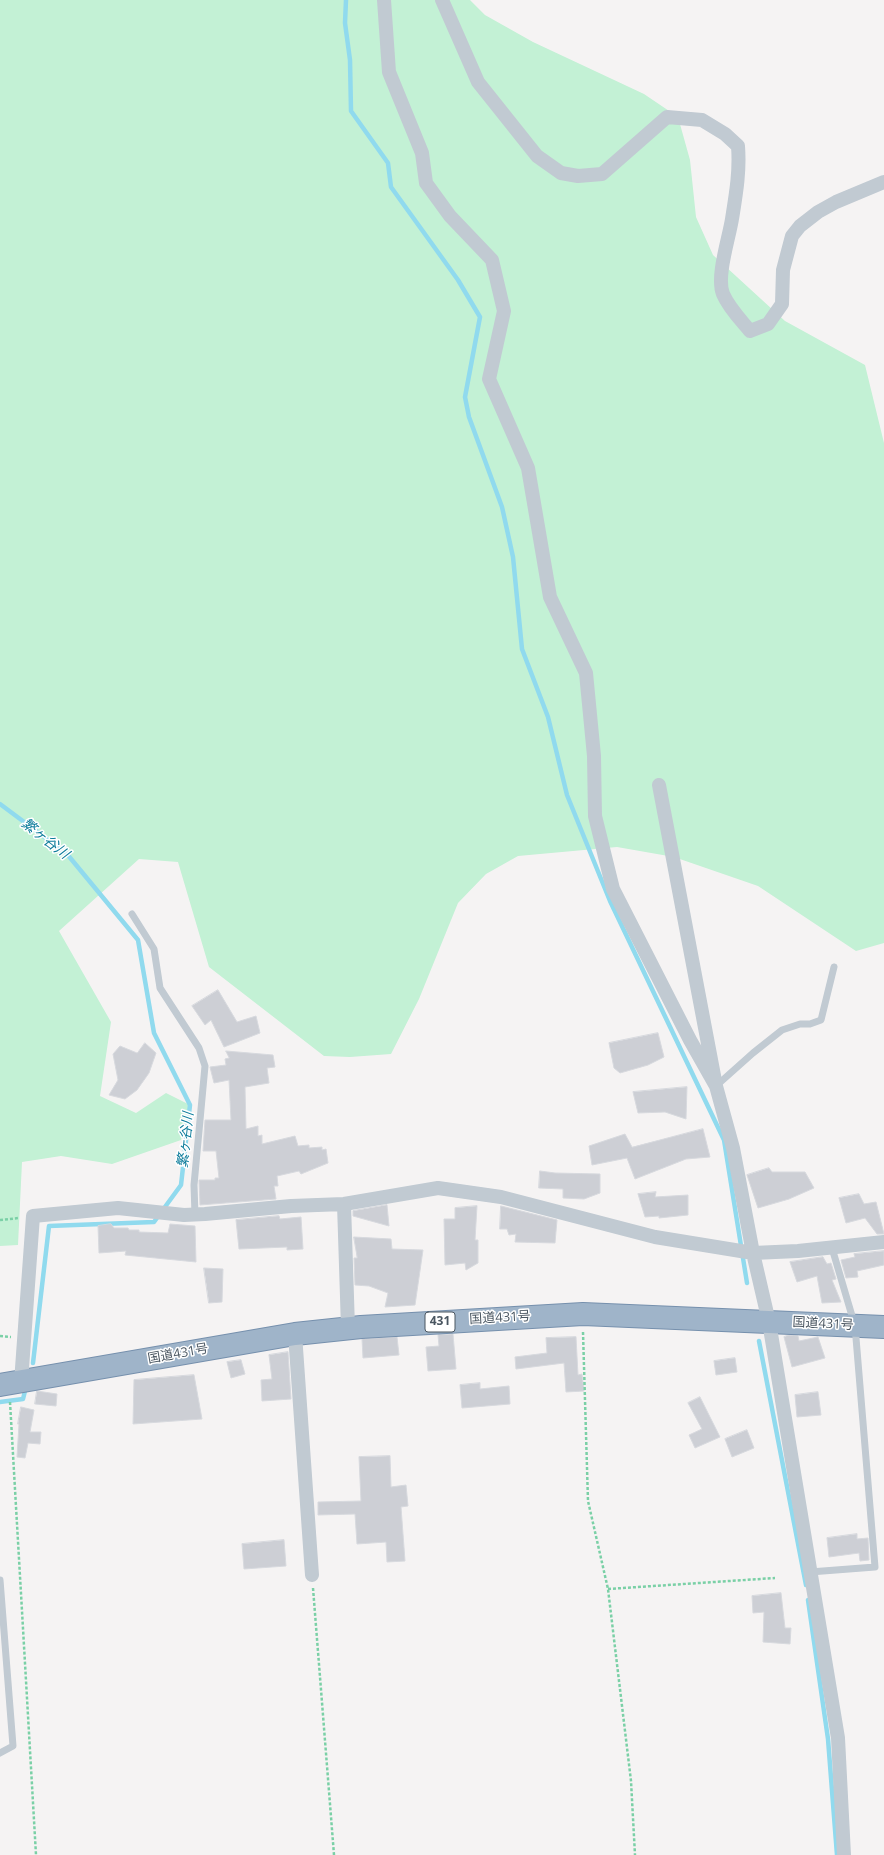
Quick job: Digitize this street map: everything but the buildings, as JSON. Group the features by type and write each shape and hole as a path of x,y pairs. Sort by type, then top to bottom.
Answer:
{"highway":[{"name":"国道431号","path":"10,1384 295,1334 348,1328 583,1314 884,1327"}],"street":[{"path":"384,0 388,72 422,153 426,184 450,216 492,260 504,311 489,379 528,468 550,597 586,673 594,756 595,816 613,889 690,1040 716,1086"},
{"path":"442,0 478,82 537,156 561,173 578,176 602,174 667,117 702,120 726,134 738,146 740,170 732,221 722,265 722,293 732,311 750,331 768,324 782,304 783,270 792,236 800,226 818,212 836,202 884,182"},
{"path":"659,785 716,1086 733,1148 753,1252 769,1322 838,1738 844,1855"},
{"path":"10,1384 33,1216 118,1208 195,1215 291,1206 344,1204 438,1188 500,1197 655,1238 753,1252 798,1251 884,1242"},
{"path":"344,1204 348,1328"},
{"path":"295,1334 312,1575"}],"lane":[{"path":"132,914 154,949 160,988 199,1048 205,1066 194,1185 195,1215"},
{"path":"716,1086 753,1053 782,1030 800,1024 810,1024 821,1020 834,967"},
{"path":"810,1572 875,1567 855,1326 832,1248"},
{"path":"0,1580 13,1746 0,1752"}],"path":[{"path":"0,1220 33,1216"},
{"path":"583,1314 588,1501 608,1589 631,1781 635,1855"},
{"path":"10,1384 36,1855"},
{"path":"312,1575 334,1855"},
{"path":"608,1589 776,1578"}],"green space":[{"path":"0,0 470,0 485,15 533,42 644,94 678,117 690,160 696,217 713,255 785,321 865,365 884,443 884,943 856,951 758,886 674,857 617,847 518,856 486,874 458,903 419,999 391,1054 350,1057 324,1056 209,967 178,862 139,859 59,931 111,1022 100,1096 136,1113 166,1093 190,1105 181,1140 112,1164 61,1156 22,1162 18,1245 0,1246"}],"waterway":[{"path":"346,0 345,23 350,60 351,111 388,163 391,187 458,280 480,317 465,397 469,417 502,507 513,557 522,649 548,717 567,795 610,901 724,1140 747,1283"},
{"name":"繁ヶ谷川","path":"0,804 67,854 138,940 154,1033 190,1105 181,1185 154,1222 49,1226 33,1363"},
{"path":"759,1341 806,1585"},
{"name":"繁ヶ谷川","path":"0,1402 23,1399 25,1391"},
{"path":"808,1600 828,1739 837,1855"}]}
